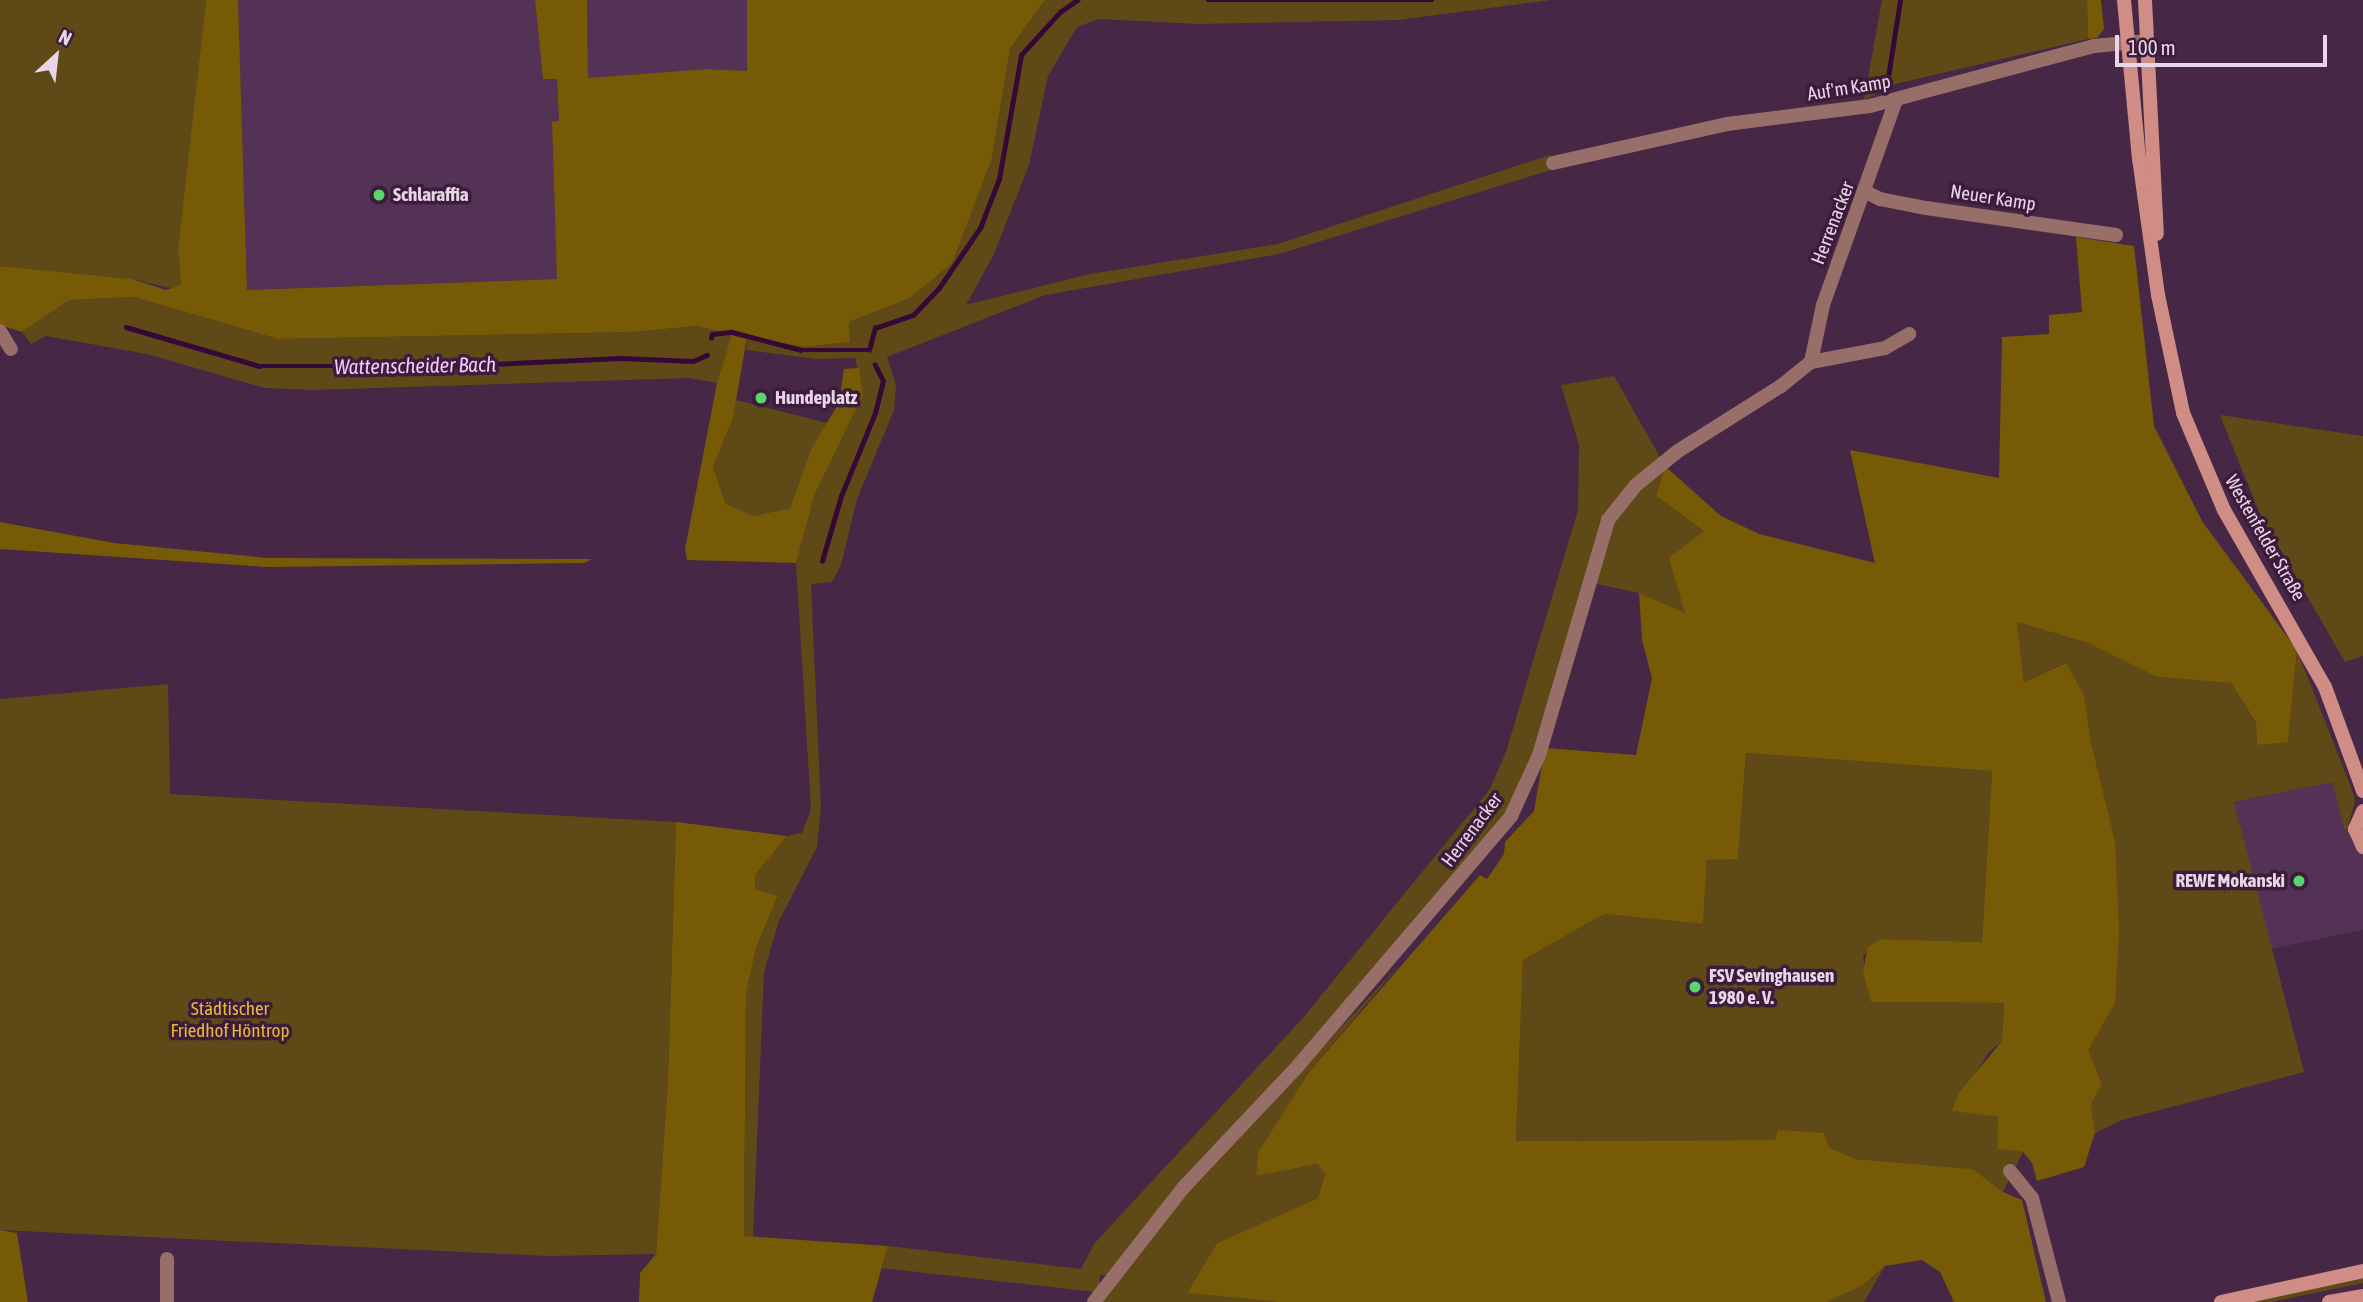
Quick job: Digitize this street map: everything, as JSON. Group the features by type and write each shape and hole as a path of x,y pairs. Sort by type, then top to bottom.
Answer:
{"street":[{"name":"Westenfelder Straße","path":"2124,0 2158,295 2173,378 2208,478 2305,646 2363,791"},
{"name":"Westenfelder Straße","path":"2145,0 2156,158 2158,295"},
{"name":"Auf'm Kamp","path":"1553,163 1727,124 1896,100 2094,46 2147,41"},
{"name":"Herrenacker","path":"1811,362 1822,305 1866,192 1896,100"},
{"name":"Neuer Kamp","path":"1866,192 1880,199 1926,208 2116,235"},
{"path":"0,331 11,349"},
{"name":"Herrenacker","path":"1094,1302 1183,1188 1315,1046 1511,816 1539,755 1597,548 1617,507 1678,451 1756,403 1811,362 1885,348 1909,334"},
{"path":"2363,811 2355,829 2363,847"},
{"path":"2010,1171 2032,1198 2059,1302"},
{"path":"167,1259 167,1302"},
{"path":"2221,1302 2363,1271"},
{"path":"2329,1302 2363,1296"}],"shaded area":[{"path":"206,0 238,0 247,290 557,279 552,122 559,121 557,79 543,79 535,0 587,0 588,78 706,69 747,71 747,0 1045,0 1010,49 992,158 952,263 908,299 849,322 850,342 805,347 747,337 733,418 713,467 726,504 754,516 790,508 811,449 839,403 844,369 859,368 863,395 815,494 796,563 687,560 685,549 717,383 732,334 696,326 633,332 278,339 134,297 69,300 22,332 0,325 0,266 132,279 166,290 181,285 178,249"},
{"name":"Schlaraffia","path":"238,0 535,0 543,79 557,79 559,122 552,123 557,279 247,290"},
{"path":"587,0 747,0 747,71 706,69 588,78"},
{"path":"2087,0 2101,0 2104,29 2097,38 2088,39"},
{"path":"2076,237 2134,246 2154,426 2202,521 2297,650 2288,742 2257,745 2256,723 2231,683 2157,677 2088,643 2017,622 2024,682 2066,663 2084,695 2091,743 2115,842 2119,930 2115,1003 2088,1050 2102,1084 2091,1105 2095,1133 2084,1167 2037,1181 2032,1163 2023,1152 1997,1149 1998,1117 1952,1111 1959,1093 2002,1041 2004,1003 1871,1002 1863,972 1868,947 1881,939 1982,942 1992,771 1746,753 1738,859 1707,860 1703,924 1604,914 1523,960 1516,1141 1775,1140 1778,1130 1824,1133 1829,1148 1856,1159 1973,1169 2003,1192 2022,1200 2046,1302 1954,1302 1940,1272 1922,1260 1885,1266 1862,1286 1827,1302 1279,1302 1187,1293 1217,1243 1318,1198 1325,1173 1317,1164 1256,1176 1258,1152 1309,1072 1480,875 1487,879 1504,854 1505,842 1534,811 1545,748 1636,755 1652,678 1642,640 1639,593 1685,613 1669,558 1704,531 1656,496 1665,466 1721,516 1759,534 1875,563 1850,450 1999,478 2002,337 2049,334 2049,315 2082,312"},
{"path":"0,522 114,543 268,558 592,559 584,563 267,567 0,549"},
{"path":"2334,781 2344,828 2348,827 2363,853 2363,930 2270,949 2234,802"},
{"path":"676,822 787,836 755,875 755,889 778,896 756,948 746,994 744,1236 888,1246 872,1302 639,1302 640,1273 656,1254 668,1079"},
{"path":"0,1230 17,1233 28,1302 0,1302"}],"green space":[{"path":"0,0 206,0 178,249 181,285 174,289 132,279 0,266"},
{"path":"1045,0 1551,0 1398,20 1197,24 1099,19 1077,27 1048,76 1029,165 993,256 966,305 1090,274 1278,244 1550,155 1554,169 1279,254 1045,295 887,357 896,385 894,410 857,499 841,565 832,582 811,584 821,808 817,847 779,921 764,972 753,1237 744,1236 746,994 756,948 778,897 755,889 755,875 787,836 802,833 811,809 796,563 815,494 863,395 855,358 817,359 746,350 747,337 805,347 850,342 849,322 908,299 992,158 1010,49"},
{"path":"1882,0 2087,0 2088,39 1895,84 1864,100"},
{"path":"134,297 278,339 633,332 696,326 733,334 717,383 690,378 313,390 265,388 147,354 46,336 31,344 22,332 69,300"},
{"path":"1614,376 1665,466 1656,496 1704,531 1685,614 1639,593 1593,583 1538,742 1498,828 1107,1275 1100,1275 1099,1288 1095,1292 882,1268 888,1246 1081,1269 1094,1244 1302,1019 1490,789 1506,752 1578,510 1579,445 1561,385"},
{"path":"736,400 827,423 811,449 790,508 754,516 726,504 713,467 733,418"},
{"path":"2220,415 2363,436 2363,656 2345,662 2260,514"},
{"path":"2017,622 2088,643 2157,677 2231,683 2256,724 2257,745 2288,741 2297,650 2351,787 2355,801 2348,827 2344,829 2333,782 2234,802 2304,1072 2122,1120 2095,1133 2091,1105 2102,1084 2087,1050 2115,1003 2084,695 2065,663 2024,682"},
{"name":"Städtischer Friedhof Höntrop","path":"168,684 170,794 676,822 668,1079 656,1254 548,1256 0,1230 0,699"},
{"name":"FSV Sevinghausen 1980 e. V.","path":"1746,753 1992,771 1982,942 1881,939 1863,956 1872,1002 2004,1003 2002,1041 1988,1053 1953,1111 1999,1117 1997,1149 2023,1152 2003,1192 1973,1169 1856,1159 1778,1130 1776,1140 1516,1141 1523,960 1604,914 1703,924 1707,860 1738,858"},
{"path":"1402,962 1309,1072 1258,1152 1256,1176 1317,1164 1325,1172 1318,1198 1217,1243 1187,1293 1279,1302 1100,1302 1136,1248"},
{"path":"1885,1266 1864,1302 1827,1302 1862,1286"},
{"path":"2363,1278 2363,1283 2271,1302 2248,1302"}],"waterway":[{"name":"Wattenscheider Bach","path":"711,338 712,334 732,332 801,350 869,350 875,328 913,315 939,288 980,228 999,179 1021,55 1060,12 1077,0"},
{"name":"Wattenscheider Bach","path":"1208,0 1432,0"},
{"path":"1888,77 1900,0"},
{"name":"Wattenscheider Bach","path":"126,327 259,366 447,366 621,358 693,361 707,355"},
{"path":"822,561 841,496 875,413 883,381 875,365"}],"place":[{"name":"Schlaraffia","path":"379,195"},
{"name":"Hundeplatz","path":"761,398"},
{"name":"REWE Mokanski","path":"2299,881"},
{"name":"FSV Sevinghausen 1980 e. V.","path":"1695,987"}]}
